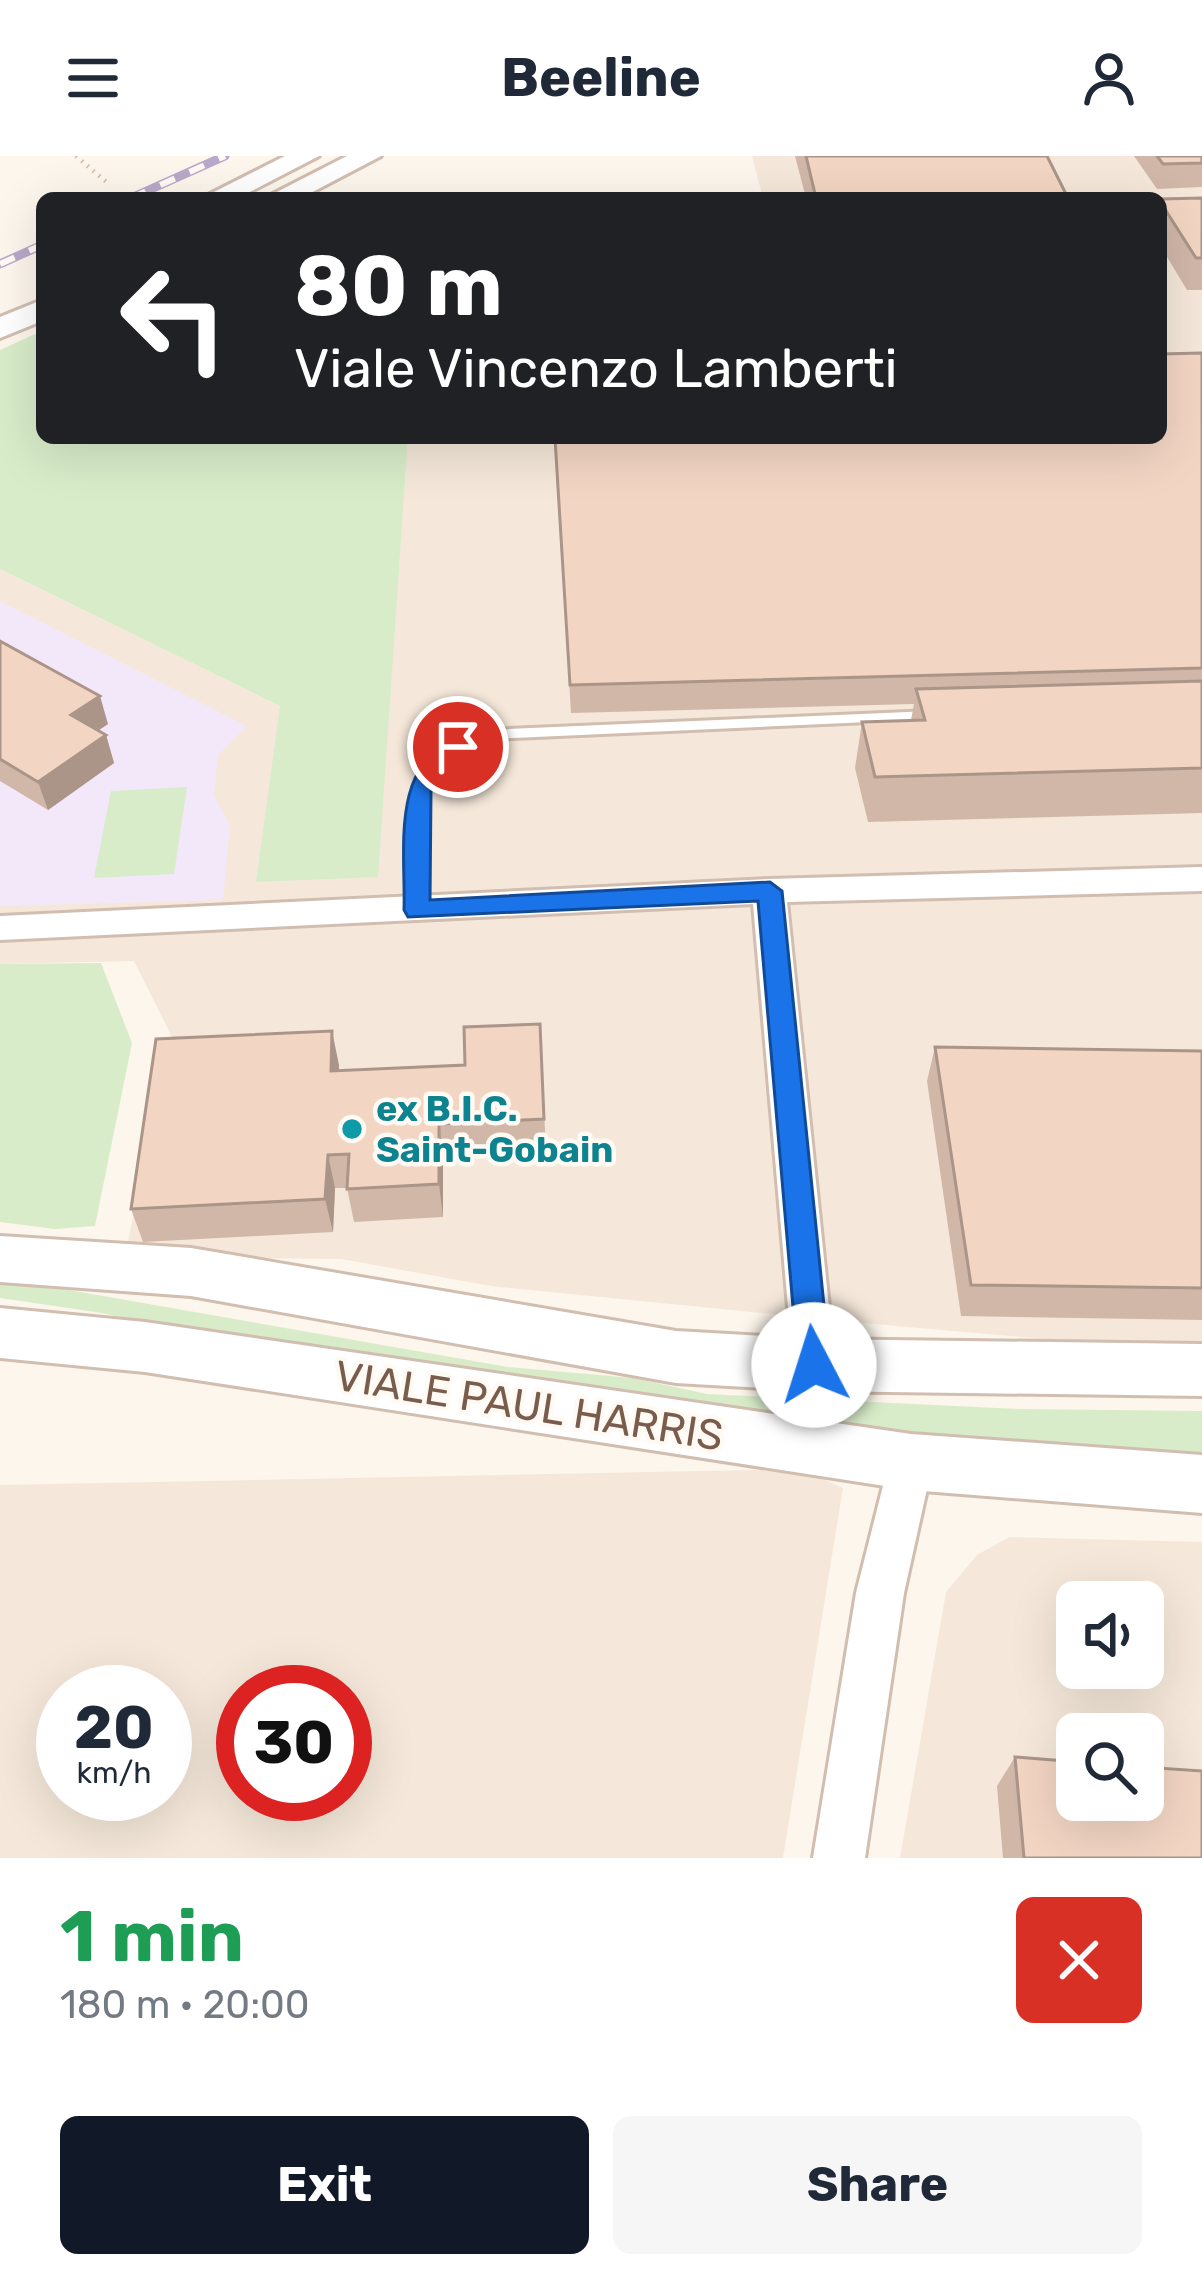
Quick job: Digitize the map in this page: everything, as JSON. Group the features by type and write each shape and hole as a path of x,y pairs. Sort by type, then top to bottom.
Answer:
{"street":[{"path":"229,192 306,156"},
{"path":"291,192 368,156"},
{"path":"0,295 36,280"},
{"path":"0,328 36,312"},
{"path":"0,928 770,891 1202,879"},
{"path":"770,891 814,1365"},
{"name":"VIALE PAUL HARRIS","path":"0,1258 191,1273 676,1357 814,1365 1202,1370"},
{"name":"VIALE PAUL HARRIS","path":"0,1333 145,1348 910,1462 1202,1484"},
{"path":"839,1858 880,1593 910,1462"}],"lane":[{"path":"417,910 419,790 431,768 458,747 489,734 940,716"}],"path":[{"path":"76,156 110,185"}],"shaded area":[{"path":"752,156 1202,156 1202,1343 1088,1343 863,1323 491,1286 341,1259 210,1258 127,1246 171,1035 134,961 0,964 0,569 280,706 377,877 408,444 1167,444 1167,192 761,192"},
{"path":"0,601 247,726 218,755 214,795 230,825 223,900 0,906"},
{"path":"800,1469 843,1488 783,1858 0,1858 0,1485"},
{"path":"1009,1537 1202,1542 1202,1858 900,1858 946,1592 977,1555"}],"green space":[{"path":"36,334 36,444 408,444 378,877 256,882 280,706 0,569 0,350"},
{"path":"187,787 174,874 94,878 111,791"},
{"path":"101,963 132,1043 95,1226 55,1229 0,1222 0,964"},
{"path":"0,1278 508,1367 633,1378 707,1394 1019,1409 1202,1411 1202,1461 1027,1451 183,1332 102,1313 0,1298"}],"building":[{"path":"806,156 1047,156 1065,192 815,192"},
{"path":"1157,156 1202,156 1202,163 1163,164"},
{"path":"1202,198 1202,258 1196,258 1167,212 1167,199"},
{"path":"1202,353 1202,668 570,685 555,444 1167,444 1167,354"},
{"path":"0,641 100,696 71,715 106,735 38,782 0,759"},
{"path":"1202,681 1202,768 875,777 862,722 925,720 916,689"},
{"name":"ex B.I.C. Saint-Gobain","path":"540,1024 544,1119 439,1124 439,1184 347,1189 349,1154 328,1155 325,1199 131,1209 156,1039 332,1031 331,1071 465,1065 464,1027"},
{"path":"935,1047 1202,1051 1202,1288 971,1285"},
{"path":"1015,1757 1056,1760 1056,1821 1164,1821 1164,1768 1202,1771 1202,1858 1024,1858"}],"railway":[{"path":"144,192 225,156"},
{"path":"0,264 36,248"}],"place":[{"name":"ex B.I.C. Saint-Gobain","path":"352,1129"}],"route":[{"path":"458,747 431,768 419,790 417,910 770,891 814,1365"}]}
